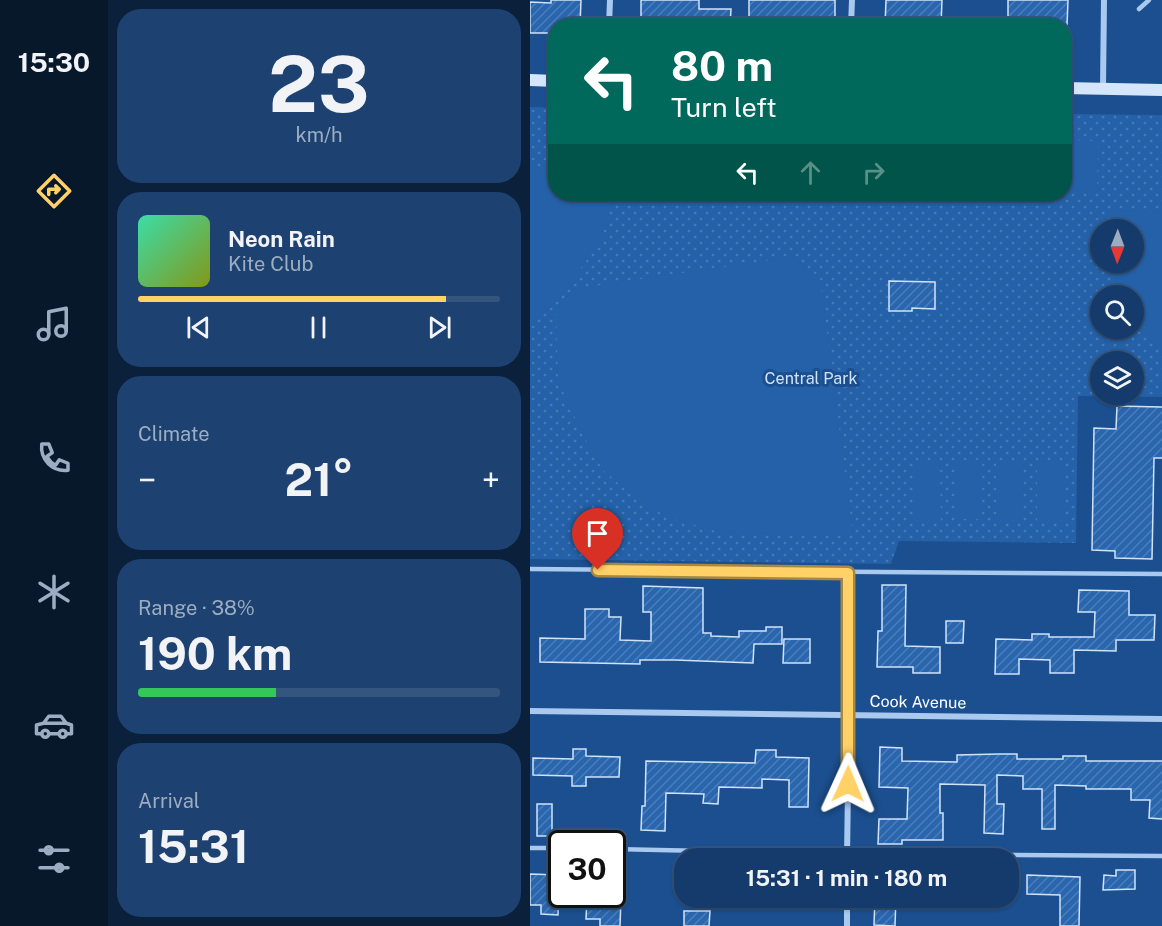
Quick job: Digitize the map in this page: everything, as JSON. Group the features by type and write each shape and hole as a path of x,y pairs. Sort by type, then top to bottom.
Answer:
{"main road":[{"path":"530,81 548,81"},
{"path":"1072,88 1163,90"}],"street":[{"path":"609,18 610,0"},
{"path":"851,18 852,0"},
{"path":"1103,88 1104,0"},
{"path":"847,848 848,573"},
{"name":"Cook Avenue","path":"530,711 1163,718"},
{"path":"847,908 847,926"}],"lane":[{"path":"1139,9 1149,0"},
{"path":"530,569 1163,574"},
{"path":"530,848 548,848"},
{"path":"626,849 674,851"},
{"path":"1019,856 1163,856"}],"green space":[{"name":"Central Park","path":"530,107 548,108 548,201 1072,201 1072,114 1162,115 1162,397 1144,397 1144,351 1090,351 1090,396 1078,396 1076,543 899,541 891,564 530,559"},
{"path":"1072,140 1098,141 1097,191 1072,191"},
{"path":"530,166 548,166 548,201 609,201 605,228 588,259 569,282 530,320"},
{"path":"1110,210 1162,212 1162,350 1144,327 1144,285 1119,285 1115,273 1144,273 1144,219 1110,219"},
{"path":"791,257 820,278 853,535 719,532 667,517 636,498 603,470 583,435 558,381 556,311 573,289"},
{"path":"956,460 982,460 982,519 956,519"},
{"path":"914,461 940,461 941,520 914,520"},
{"path":"996,461 1022,461 1023,520 997,520"},
{"path":"1063,461 1063,520 1037,520 1037,462"}],"building":[{"path":"551,0 581,0 580,18 548,18 548,33 530,33 530,2 551,3"},
{"path":"641,0 699,0 699,9 731,9 730,18 641,18"},
{"path":"749,0 835,0 835,18 749,18"},
{"path":"886,0 942,0 941,18 885,18"},
{"path":"1008,0 1068,0 1067,18 1008,18"},
{"path":"889,281 935,282 935,309 912,308 912,311 889,311"},
{"path":"1117,406 1163,407 1163,458 1154,458 1152,559 1115,558 1115,551 1092,550 1094,428 1116,429"},
{"path":"882,585 906,585 905,646 940,647 940,673 913,673 913,667 877,667 878,631 882,631"},
{"path":"643,586 703,588 703,633 711,633 711,636 739,637 739,631 766,631 766,627 782,627 782,644 754,644 753,663 675,660 640,660 640,664 540,662 540,638 585,639 585,609 609,609 609,617 621,617 620,640 651,641 651,612 643,612"},
{"path":"1079,590 1129,591 1129,615 1155,615 1154,640 1116,640 1116,651 1074,650 1074,673 1050,673 1050,660 1019,659 1019,674 995,674 996,639 1032,640 1032,634 1049,634 1049,637 1094,637 1095,612 1078,612"},
{"path":"946,621 964,621 963,643 946,643"},
{"path":"784,639 810,639 810,663 783,663"},
{"path":"880,747 902,748 902,761 957,762 957,755 1017,754 1017,759 1063,759 1063,756 1086,756 1086,761 1163,761 1163,819 1149,818 1150,800 1131,800 1131,789 1086,789 1086,786 1055,785 1055,829 1042,829 1042,789 1023,789 1023,776 997,775 997,804 1004,804 1003,834 984,833 985,785 940,784 943,840 902,840 902,844 878,844 879,819 907,819 908,788 879,787"},
{"path":"573,749 586,749 586,756 620,757 619,777 586,777 586,786 572,786 572,776 533,775 533,758 573,759"},
{"path":"756,750 776,750 776,757 809,758 808,807 789,807 789,780 762,779 762,788 719,787 718,804 703,803 704,794 666,793 665,831 641,830 642,806 645,806 646,761 755,763"},
{"path":"537,804 552,804 552,830 548,830 548,836 537,836"},
{"path":"1116,870 1135,870 1135,889 1103,890 1104,875 1116,876"},
{"path":"530,874 548,875 548,908 558,908 558,915 541,914 541,905 530,905"},
{"path":"1027,875 1080,877 1079,926 1060,926 1060,895 1027,894"},
{"path":"587,908 621,908 620,926 600,926 600,919 586,919"},
{"path":"875,908 896,908 895,926 874,925"},
{"path":"684,911 710,911 709,926 684,926"}],"route":[{"path":"598,570 848,573 848,784"}]}
